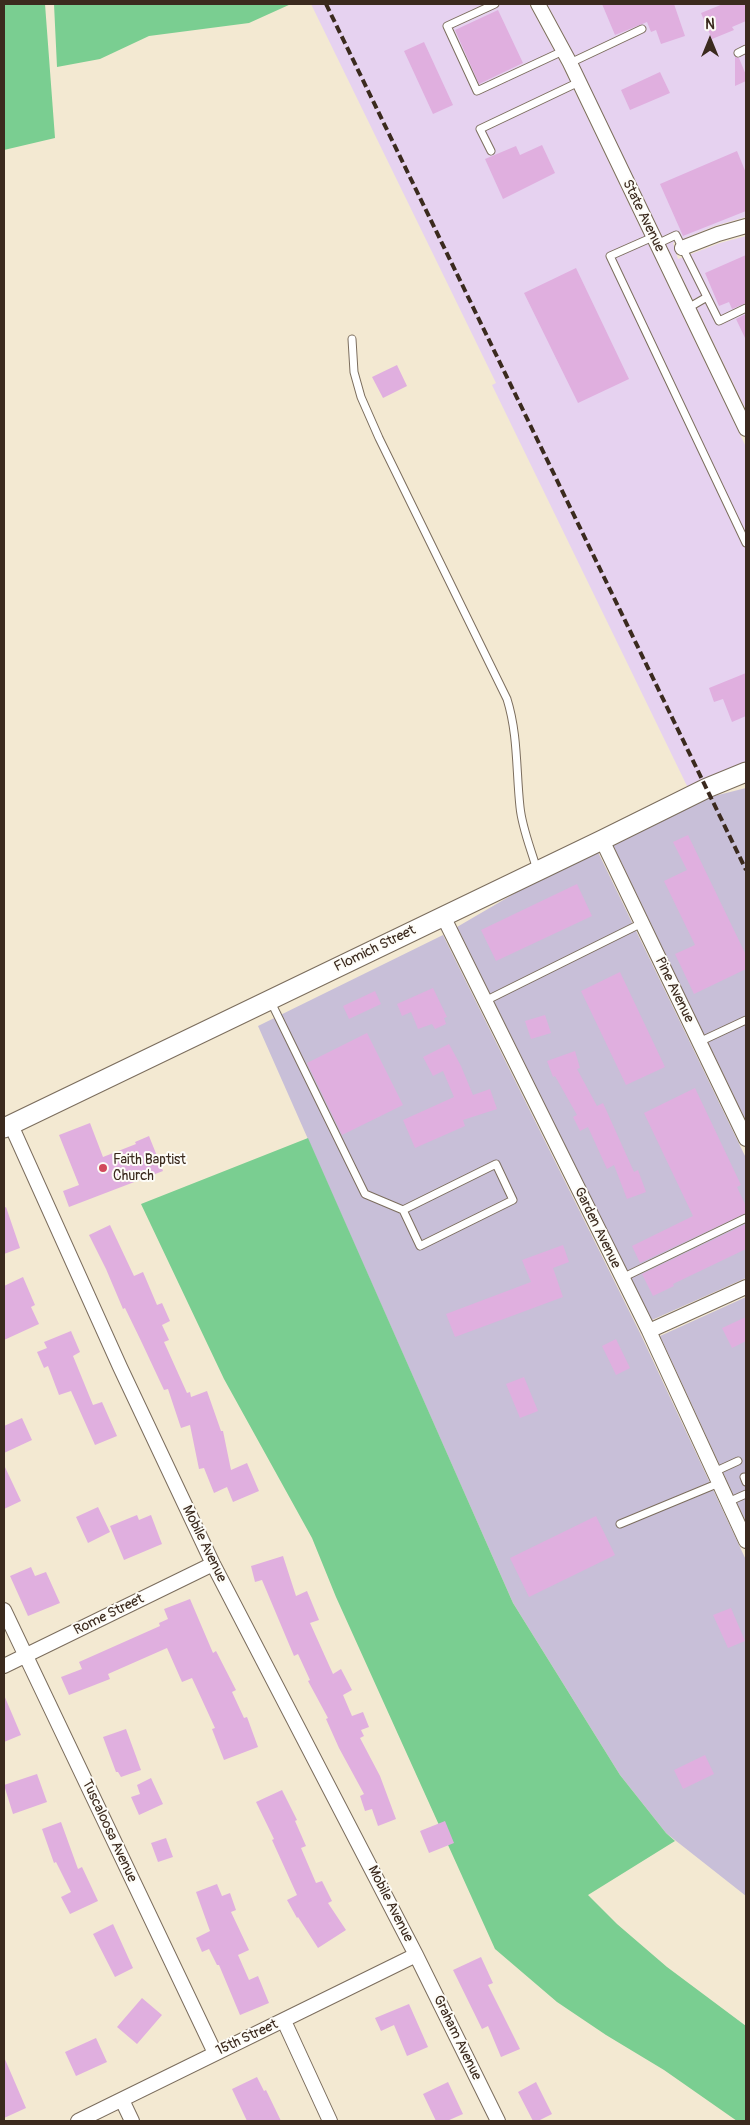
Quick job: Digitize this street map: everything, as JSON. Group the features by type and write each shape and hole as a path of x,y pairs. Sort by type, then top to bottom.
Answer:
{"street":[{"name":"State Avenue","path":"538,4 579,82 745,424"},
{"path":"682,248 718,234 746,226"},
{"name":"Flomich Street","path":"8,1126 706,788 746,772"},
{"name":"Pine Avenue","path":"602,840 746,1139"},
{"name":"Garden Avenue","path":"443,916 649,1332 728,1502 743,1524 746,1541"},
{"name":"Mobile Avenue","path":"8,1126 213,1564 416,1955"},
{"path":"649,1332 746,1287"},
{"name":"Rome Street","path":"4,1666 213,1564"},
{"name":"Tuscaloosa Avenue","path":"4,1610 215,2053"},
{"name":"15th Street","path":"78,2121 416,1955"},
{"name":"Graham Avenue","path":"416,1955 498,2121"},
{"path":"284,2021 330,2121"},
{"path":"122,2100 132,2121"}],"lane":[{"path":"495,4 447,26 477,91 642,29"},
{"path":"738,52 746,49"},
{"path":"491,151 480,129 579,82"},
{"path":"746,308 719,321 676,234 610,256 746,543"},
{"path":"688,308 707,298"},
{"path":"352,338 354,372 361,397 395,471 507,699 515,737 520,808 538,871"},
{"path":"485,1001 642,923"},
{"path":"270,1000 366,1194 403,1210 420,1246 513,1200 496,1164 403,1210"},
{"path":"699,1042 746,1020"},
{"path":"622,1278 746,1218"},
{"path":"620,1524 717,1478 738,1461"},
{"path":"728,1502 746,1494"}],"shaded area":[{"path":"311,4 529,4 563,67 746,447 746,762 688,788 492,385 496,383"},
{"path":"547,4 746,4 746,217 715,226 673,243 678,259 720,243 746,236 746,410 576,58"},
{"path":"746,788 746,1121 613,845 710,797"},
{"path":"598,852 746,1158 746,1278 652,1320 457,927 529,885"},
{"path":"443,935 641,1335 746,1560 746,1896 666,1833 620,1775 513,1603 258,1026"},
{"path":"746,1297 746,1522 660,1336"}],"green space":[{"path":"4,4 45,4 55,138 4,150"},
{"path":"54,4 291,4 249,23 149,36 100,59 57,67"},
{"path":"308,1138 513,1603 620,1775 666,1833 675,1841 588,1895 617,1924 667,1967 746,2026 746,2121 737,2121 664,2070 606,2035 557,2002 495,1949 336,1597 312,1538 224,1379 141,1204"}],"building":[{"path":"602,4 674,4 685,36 661,44 656,30 651,32 647,22 615,35"},
{"path":"723,4 746,4 746,21 732,27 734,30 712,39 701,13"},
{"path":"498,10 523,63 479,84 455,30"},
{"path":"424,42 453,105 433,114 404,51"},
{"path":"735,57 739,58 746,75 746,81 735,86"},
{"path":"660,72 670,93 630,110 621,90"},
{"path":"542,145 555,173 503,199 485,159 516,146 520,155"},
{"path":"737,151 746,173 746,211 683,236 660,184"},
{"path":"746,255 746,303 732,309 729,302 719,306 705,273"},
{"path":"576,268 629,379 578,403 524,293"},
{"path":"746,314 746,340 736,319"},
{"path":"397,365 407,386 383,398 372,377"},
{"path":"746,673 746,716 732,722 723,699 714,702 709,688"},
{"path":"688,835 746,955 746,969 694,994 675,954 695,945 664,881 687,870 673,842"},
{"path":"577,884 592,916 496,961 481,930"},
{"path":"620,972 665,1067 626,1085 581,991"},
{"path":"433,988 447,1017 444,1018 446,1024 435,1029 432,1024 418,1029 411,1012 402,1016 397,1004"},
{"path":"375,991 381,1004 349,1019 343,1006"},
{"path":"545,1015 551,1033 531,1039 525,1021"},
{"path":"367,1033 403,1105 342,1135 307,1063"},
{"path":"449,1044 473,1095 490,1089 497,1109 463,1120 465,1126 415,1148 403,1120 454,1097 443,1071 433,1076 423,1057"},
{"path":"575,1051 580,1068 577,1069 597,1106 603,1103 634,1172 638,1170 646,1192 627,1199 614,1165 607,1169 588,1127 580,1131 573,1117 577,1115 555,1076 553,1077 547,1061"},
{"path":"695,1088 741,1185 737,1187 746,1206 746,1213 640,1263 632,1246 693,1216 644,1113"},
{"path":"90,1123 103,1157 136,1144 135,1142 149,1136 163,1171 69,1207 63,1191 79,1185 59,1135"},
{"path":"6,1207 20,1248 4,1254 4,1208"},
{"path":"746,1224 746,1249 673,1284 674,1286 653,1296 642,1274"},
{"path":"110,1225 134,1276 143,1272 157,1305 162,1303 170,1321 162,1325 169,1340 164,1342 187,1393 190,1392 191,1397 207,1391 221,1431 223,1431 231,1470 247,1463 259,1491 233,1502 227,1487 214,1493 204,1468 199,1469 190,1425 181,1428 168,1389 164,1390 125,1308 123,1309 89,1235"},
{"path":"563,1245 569,1262 553,1268 563,1297 455,1337 446,1314 531,1282 522,1260"},
{"path":"23,1277 35,1305 31,1307 39,1324 4,1340 4,1286"},
{"path":"746,1317 746,1341 732,1348 722,1328"},
{"path":"71,1331 80,1352 73,1356 93,1405 102,1402 117,1436 95,1445 71,1391 59,1395 48,1366 44,1368 37,1352 47,1348 44,1342"},
{"path":"616,1339 630,1368 616,1375 602,1346"},
{"path":"524,1377 538,1411 520,1418 506,1384"},
{"path":"22,1418 32,1440 4,1453 4,1426"},
{"path":"4,1465 21,1501 4,1509"},
{"path":"98,1507 110,1532 88,1543 76,1517"},
{"path":"137,1515 139,1520 151,1515 162,1544 124,1560 110,1526"},
{"path":"596,1516 615,1555 529,1597 510,1558"},
{"path":"283,1556 296,1596 307,1591 319,1620 310,1623 333,1674 341,1669 352,1690 343,1695 352,1716 363,1712 369,1727 361,1730 364,1736 360,1738 380,1776 396,1819 378,1826 372,1809 365,1811 360,1796 364,1794 339,1748 326,1719 328,1718 308,1681 310,1680 298,1654 294,1656 262,1580 255,1582 251,1566"},
{"path":"31,1567 35,1576 46,1572 60,1603 28,1616 10,1576"},
{"path":"190,1599 213,1653 216,1651 236,1690 232,1692 244,1718 247,1717 258,1747 224,1760 212,1729 215,1728 192,1678 182,1682 167,1648 108,1674 110,1679 69,1695 61,1677 82,1669 79,1662 160,1626 159,1623 168,1619 164,1609"},
{"path":"731,1608 745,1641 728,1648 713,1615"},
{"path":"4,1695 21,1735 4,1742"},
{"path":"126,1729 141,1770 121,1777 116,1772 103,1737"},
{"path":"705,1755 714,1774 683,1789 674,1770"},
{"path":"37,1774 47,1802 13,1814 4,1785"},
{"path":"151,1778 163,1804 139,1815 131,1797 140,1794 137,1785"},
{"path":"282,1790 297,1820 295,1821 306,1846 301,1848 316,1883 322,1881 332,1901 328,1903 346,1930 318,1948 287,1900 297,1895 272,1840 274,1839 256,1802"},
{"path":"445,1821 454,1843 429,1853 420,1831"},
{"path":"61,1822 78,1869 82,1867 98,1901 70,1914 61,1897 71,1892 56,1862 54,1863 42,1829"},
{"path":"166,1838 173,1857 158,1862 151,1843"},
{"path":"217,1884 222,1896 230,1893 236,1910 231,1912 249,1950 238,1955 249,1980 258,1976 269,2003 240,2015 219,1965 217,1965 209,1949 202,1952 196,1938 210,1931 196,1892"},
{"path":"113,1924 133,1968 115,1977 93,1934"},
{"path":"481,1957 493,1983 488,1985 520,2049 501,2057 488,2026 482,2029 453,1970"},
{"path":"142,1998 162,2015 137,2044 117,2027"},
{"path":"409,2004 428,2047 407,2056 394,2025 381,2031 375,2018"},
{"path":"96,2038 107,2062 76,2076 65,2052"},
{"path":"4,2057 26,2108 4,2118"},
{"path":"257,2077 264,2091 266,2090 281,2121 247,2121 232,2089"},
{"path":"448,2082 463,2114 447,2121 436,2121 423,2094"},
{"path":"536,2082 552,2114 538,2121 533,2121 518,2092"}],"railway":[{"path":"326,4 746,870"}],"place":[{"name":"Faith Baptist Church","path":"103,1168"}]}
